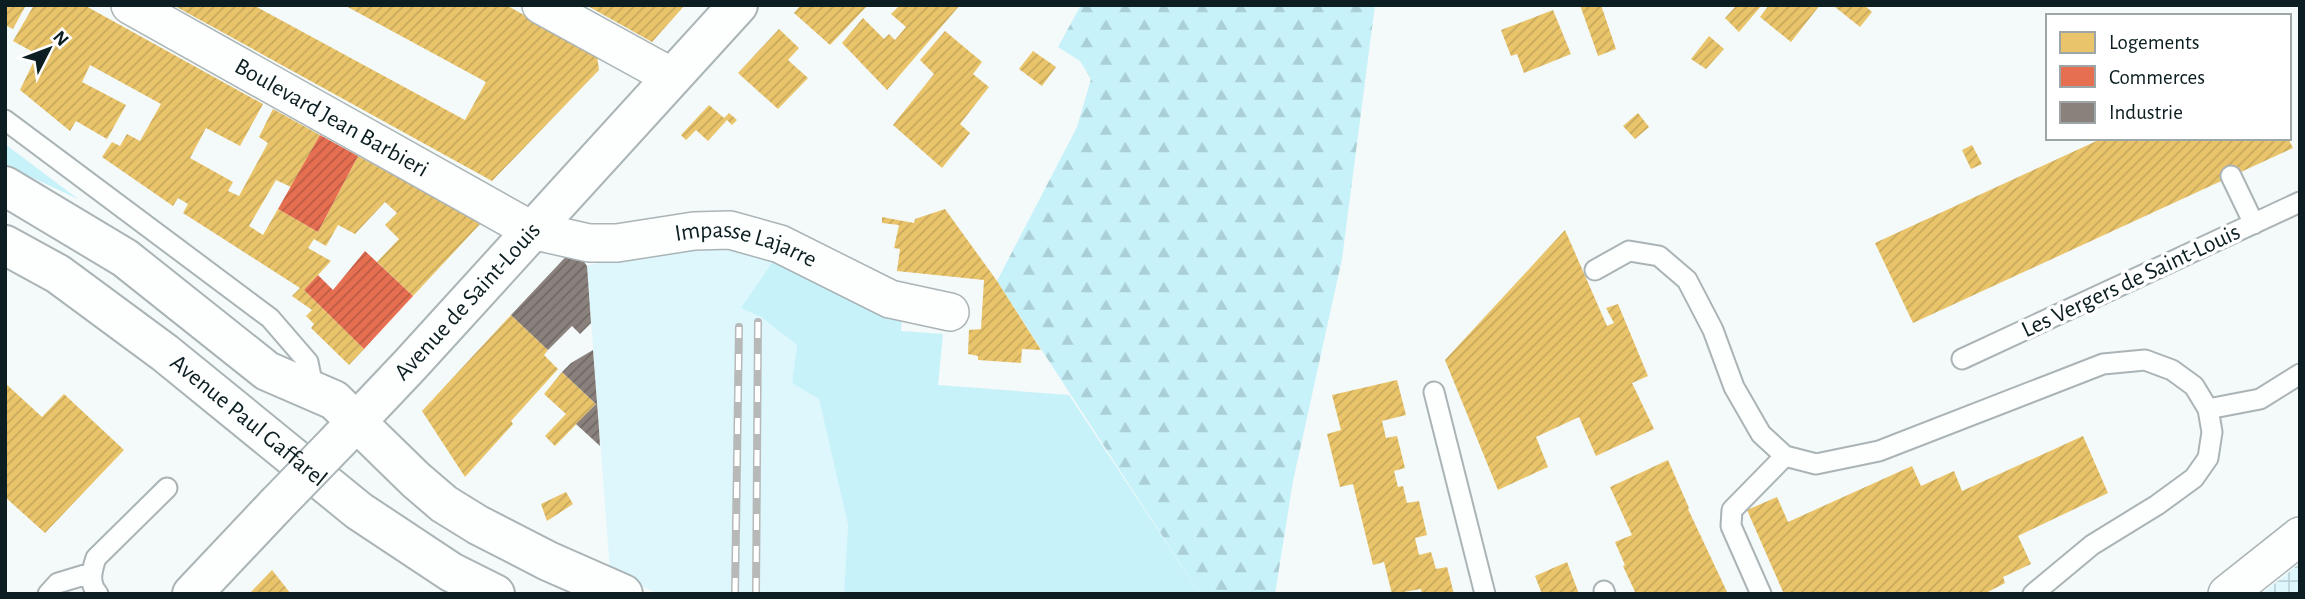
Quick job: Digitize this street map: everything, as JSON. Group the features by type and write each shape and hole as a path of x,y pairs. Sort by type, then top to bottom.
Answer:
{"main road":[{"name":"Avenue de Saint-Louis","path":"192,594 348,431 738,5"},
{"path":"5,186 125,258 267,371 334,401 348,431 416,480 444,504 478,526 623,594"},
{"name":"Avenue Paul Gaffarel","path":"5,245 58,274 165,353 359,512 451,572 495,594"}],"street":[{"name":"Boulevard Jean Barbieri","path":"130,5 531,230"},
{"path":"541,5 672,77"},
{"name":"Impasse Lajarre","path":"531,230 589,243 617,243 694,230 730,230 780,244 891,299 950,312"},
{"path":"2227,594 2300,536"}],"lane":[{"path":"5,120 270,318 308,362 314,393"},
{"path":"2231,176 2254,224"},
{"name":"Les Vergers de Saint-Louis","path":"1962,359 2300,202"},
{"path":"1595,270 1629,251 1659,256 1686,280 1713,330 1734,387 1761,434 1785,456 1816,464 1879,451 2103,364 2145,360 2172,370 2194,386 2208,409 2212,432 2208,458 2194,478 2157,505 2092,545 2033,594"},
{"path":"2208,409 2260,399 2300,374"},
{"path":"1434,392 1485,594"},
{"path":"1761,594 1731,526 1732,510 1785,456"},
{"path":"98,594 91,573 96,558 167,488"},
{"path":"48,594 58,583 91,573"}],"shaded area":[{"path":"674,242 778,254 742,308 761,317 797,345 792,383 819,398 848,525 844,594 659,594 610,571 587,266"},
{"path":"2300,563 2300,594 2262,594"}],"green space":[{"path":"1081,5 1375,5 1342,259 1293,481 1275,594 1200,594 997,281 1077,127 1091,79 1080,61 1058,47"},
{"path":"5,144 78,199 5,165"},
{"path":"778,254 902,317 901,331 943,334 938,385 1069,395 1200,594 844,594 848,525 819,399 792,383 797,345 761,317 741,308"}],"building: Logements":[{"path":"5,5 26,5 13,29 5,25"},
{"path":"34,5 84,5 263,104 240,146 206,128 190,158 233,182 228,191 239,196 268,143 259,137 273,109 320,135 291,187 276,180 249,226 263,235 278,209 318,232 358,156 481,223 413,296 377,262 399,239 385,225 397,213 385,202 355,234 338,225 326,246 314,239 308,248 331,261 304,290 364,349 349,365 311,328 314,324 306,316 312,310 292,296 300,288 183,213 188,204 178,198 173,206 102,157 112,142 120,146 127,134 140,141 161,104 90,65 82,82 126,105 107,139 76,121 70,131 20,90 33,63 37,65 42,57 13,41"},
{"path":"173,5 253,5 465,120 486,82 344,5 506,5 597,56 599,70 492,181"},
{"path":"586,5 685,5 652,42"},
{"path":"801,5 868,5 830,45 794,13"},
{"path":"900,5 960,5 887,90 842,43 863,18 884,39 889,34 895,40 906,27 891,14"},
{"path":"1580,5 1601,5 1616,49 1598,56"},
{"path":"1737,5 1762,5 1739,32 1725,18"},
{"path":"1769,5 1820,5 1791,42 1760,17"},
{"path":"1864,5 1872,12 1860,27 1835,7"},
{"path":"1553,10 1571,54 1524,73 1517,54 1511,56 1501,30"},
{"path":"779,29 799,48 788,60 808,78 778,109 738,73"},
{"path":"945,31 982,62 973,74 989,87 960,124 970,133 942,168 893,125 934,74 920,60"},
{"path":"1709,36 1724,49 1706,69 1691,59"},
{"path":"1033,51 1056,67 1042,86 1019,69"},
{"path":"709,105 724,118 729,113 737,120 732,125 727,120 708,141 696,130 686,140 681,135"},
{"path":"1638,113 1649,127 1635,139 1623,126"},
{"path":"2099,140 2289,140 2293,148 1913,323 1875,243"},
{"path":"1972,145 1982,164 1971,169 1962,150"},
{"path":"945,209 997,281 1041,350 1022,349 1021,363 978,360 978,356 968,354 969,330 981,329 984,280 897,271 900,249 894,248 899,225 882,223 882,217 914,223 915,219"},
{"path":"1565,230 1607,326 1614,323 1606,308 1618,304 1648,376 1632,383 1654,429 1596,456 1579,417 1536,437 1548,467 1498,490 1445,360"},
{"path":"511,315 548,350 544,355 558,369 465,477 422,411"},
{"path":"562,372 596,404 555,446 545,436 566,414 544,394"},
{"path":"1397,380 1406,415 1382,421 1386,438 1397,436 1405,468 1394,471 1398,487 1403,486 1407,503 1419,501 1427,535 1415,538 1419,555 1431,552 1436,569 1447,567 1454,594 1422,594 1421,589 1392,594 1384,562 1373,565 1353,484 1340,487 1327,434 1341,430 1332,395"},
{"path":"5,383 42,417 64,394 124,450 45,533 5,497"},
{"path":"2083,436 2108,493 2018,536 2031,564 2003,577 2005,583 1984,594 1784,594 1747,510 1777,497 1788,522 1912,466 1921,486 1954,471 1962,491"},
{"path":"1668,460 1728,594 1636,594 1623,566 1625,565 1615,542 1632,535 1610,487"},
{"path":"566,492 573,504 547,521 541,504"},
{"path":"1567,562 1579,594 1542,594 1535,576"},
{"path":"272,570 291,594 249,594"}],"building: Commerces":[{"path":"320,135 358,156 318,232 278,209"},
{"path":"365,251 413,296 364,349 304,290 318,275 333,290"}],"building: Industrie":[{"path":"574,248 587,266 591,323 580,334 572,326 548,350 511,315"},
{"path":"593,350 600,446 576,424 596,404 562,372 571,363"}],"railway":[{"path":"756,594 758,322"},
{"path":"735,594 739,327"}]}
